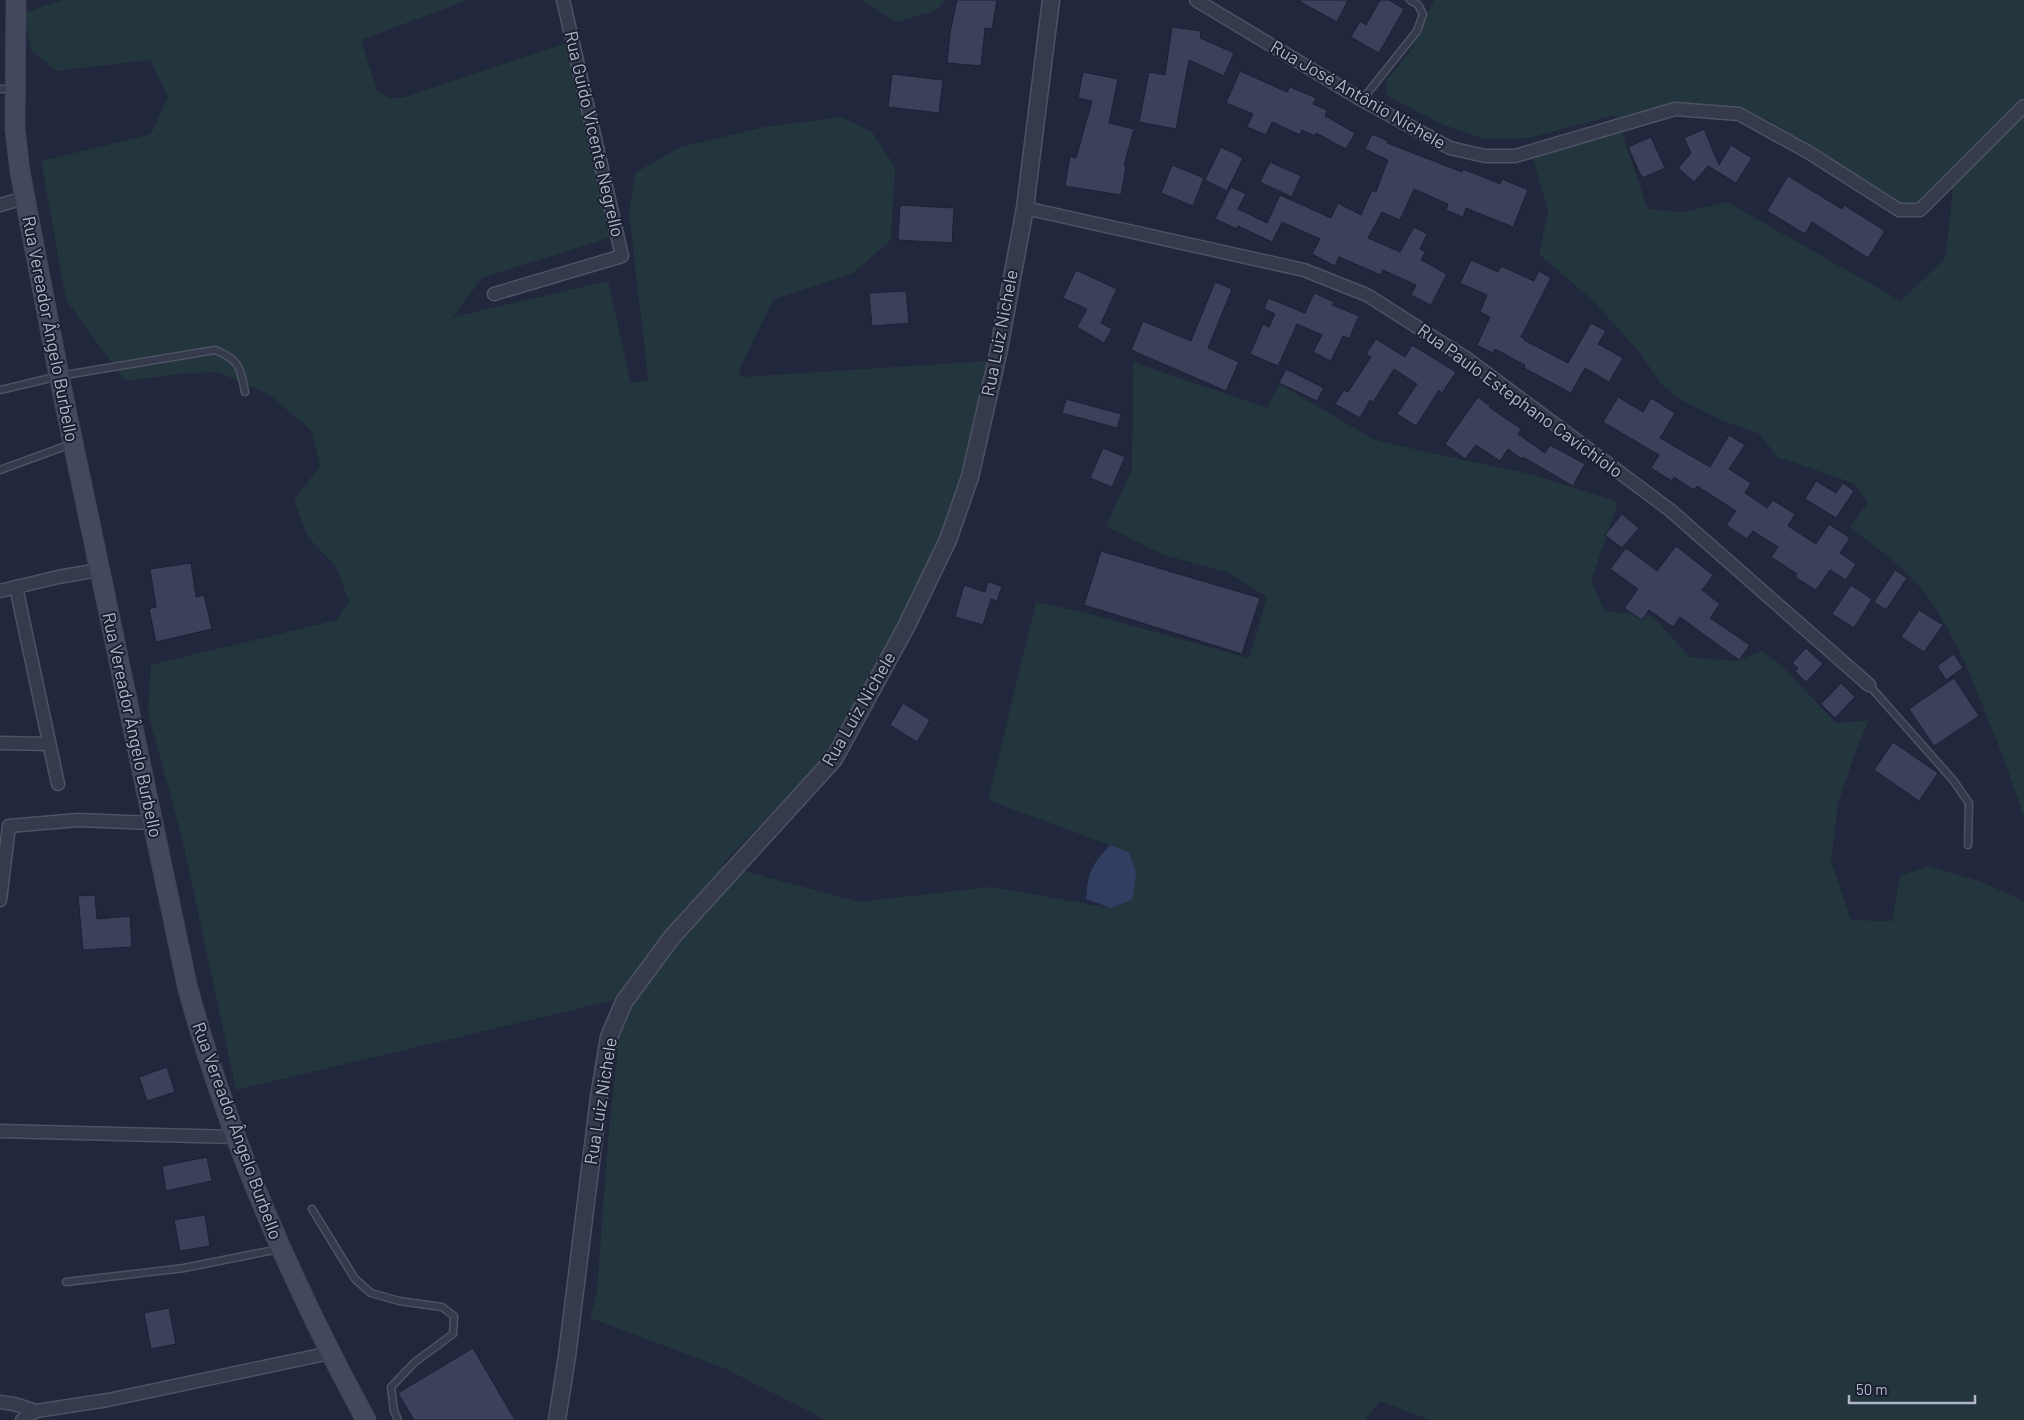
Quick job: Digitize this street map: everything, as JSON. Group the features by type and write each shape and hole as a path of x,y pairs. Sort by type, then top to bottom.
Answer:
{"main road":[{"name":"Rua Vereador Ângelo Burbello","path":"16,0 7,89 24,198 99,570 187,985 210,1064 236,1137 280,1248 330,1353 366,1420"}],"street":[{"name":"Rua Guido Vicente Negrello","path":"494,294 622,256 563,0"},
{"name":"Rua Luiz Nichele","path":"557,1420 567,1356 599,1097 609,1037 624,1002 672,937 834,759 906,627 948,540 970,477 998,354 1024,208 1051,0"},
{"name":"Rua José Antônio Nichele","path":"1196,0 1362,100 1450,148 1485,156 1515,156 1675,109 1739,114 1808,152 1899,210 1920,210 2024,106"},
{"path":"0,205 24,198"},
{"name":"Rua Paulo Estephano Cavichiolo","path":"1024,208 1304,270 1366,295 1466,358 1670,510 1868,686"},
{"path":"0,591 99,570"},
{"path":"16,587 58,784"},
{"path":"0,743 49,744"},
{"path":"0,900 9,826 78,820 152,823"},
{"path":"0,1131 236,1137"},
{"path":"22,1420 36,1411 108,1400 330,1353"},
{"path":"0,1402 36,1411"}],"lane":[{"path":"1362,100 1417,31 1423,14 1418,5 1410,0"},
{"path":"0,390 59,376 215,350 235,360 240,368 245,392"},
{"path":"0,470 73,443"},
{"path":"1868,686 1953,780 1969,803 1968,845"},
{"path":"312,1209 355,1279 371,1293 399,1301 442,1307 454,1316 453,1334 415,1362 391,1387 394,1411 398,1420"},
{"path":"66,1282 184,1268 280,1248"}],"shaded area":[{"path":"62,0 468,0 361,40 377,91 391,98 402,98 566,43 612,237 482,278 453,317 608,281 631,383 648,380 629,212 635,173 680,147 764,127 842,117 872,132 895,167 891,240 852,274 774,299 739,370 741,377 986,361 964,465 940,541 848,721 822,760 722,865 859,902 990,887 1111,908 1132,900 1128,852 988,800 1036,602 1083,612 1249,658 1267,597 1227,572 1163,555 1106,526 1132,469 1133,362 1267,408 1280,384 1373,439 1531,474 1618,502 1591,581 1605,611 1653,616 1690,657 1736,661 1762,651 1781,665 1836,723 1869,720 1857,748 1838,804 1831,860 1851,920 1892,921 1900,876 1928,866 1982,882 2022,900 2024,903 2024,1420 1430,1420 1380,1401 1365,1420 826,1420 726,1369 590,1318 597,1291 608,1139 617,1057 615,1000 236,1090 182,838 148,713 151,665 336,620 349,601 336,567 307,536 294,500 320,466 311,430 268,394 218,372 179,374 125,381 66,300 41,161 151,134 168,96 150,60 56,71 31,50 23,13"},
{"path":"862,0 946,0 935,11 896,22"},
{"path":"1434,0 2024,0 2024,818 1972,680 1949,631 1930,601 1912,578 1895,562 1850,527 1868,502 1853,483 1777,457 1760,434 1723,421 1681,400 1661,384 1640,353 1594,302 1539,254 1548,210 1532,156 1618,121 1614,115 1530,138 1484,139 1441,124 1386,95 1387,80 1410,51","holes":["1674,102 1735,108 1768,120 1898,204 1920,202 1953,190 1945,258 1901,301 1727,202 1682,212 1648,209 1618,121"]}],"water":[{"path":"1110,845 1129,852 1136,873 1132,900 1111,908 1086,899 1089,875 1099,858"}],"building":[{"path":"957,0 997,0 992,29 985,28 981,66 947,63 950,33"},
{"path":"1297,0 1348,0 1337,22"},
{"path":"1380,0 1389,0 1404,9 1379,53 1351,37 1360,21 1366,25"},
{"path":"1172,27 1201,31 1200,38 1234,53 1224,76 1189,60 1176,129 1139,122 1149,72 1165,75"},
{"path":"1240,71 1287,92 1290,87 1316,98 1313,104 1327,110 1325,116 1355,133 1346,149 1316,133 1315,136 1302,130 1300,135 1272,122 1266,135 1247,127 1253,114 1226,103"},
{"path":"1083,72 1118,79 1109,123 1134,129 1124,165 1126,166 1121,195 1065,186 1070,156 1076,158 1092,101 1078,98"},
{"path":"892,74 943,80 939,113 888,107"},
{"path":"1704,129 1719,165 1731,145 1752,158 1736,183 1708,166 1694,182 1678,168 1691,153 1684,138"},
{"path":"1372,134 1388,141 1387,143 1462,172 1463,169 1500,184 1502,179 1528,190 1513,227 1466,208 1463,217 1446,210 1448,204 1414,189 1400,220 1382,212 1368,238 1400,252 1414,227 1427,234 1420,249 1425,252 1421,260 1447,274 1431,305 1411,295 1416,285 1383,270 1381,275 1339,257 1335,266 1312,254 1320,239 1282,222 1272,242 1238,226 1237,229 1215,219 1231,187 1246,194 1238,209 1267,223 1280,195 1331,218 1338,203 1361,215 1372,190 1376,192 1388,160 1365,149"},
{"path":"1651,137 1665,168 1642,178 1628,147"},
{"path":"1221,147 1243,158 1227,191 1205,180"},
{"path":"1270,162 1301,176 1292,197 1260,182"},
{"path":"1172,165 1204,178 1193,206 1161,193"},
{"path":"1788,176 1842,209 1844,205 1885,231 1868,258 1812,222 1805,234 1767,211"},
{"path":"900,205 954,208 952,243 898,240"},
{"path":"1471,260 1498,272 1501,266 1534,281 1539,271 1551,278 1521,337 1568,363 1591,323 1606,331 1598,344 1623,358 1609,382 1585,368 1571,393 1524,368 1525,365 1495,349 1493,353 1477,345 1490,317 1480,312 1487,295 1460,283"},
{"path":"1076,270 1117,289 1101,323 1112,329 1104,343 1077,327 1087,309 1063,298"},
{"path":"1215,282 1232,289 1208,348 1239,362 1226,391 1131,350 1143,321 1191,341"},
{"path":"906,291 909,323 872,326 869,293"},
{"path":"1314,293 1334,302 1332,305 1359,316 1349,339 1343,336 1331,361 1313,352 1322,335 1297,324 1278,366 1250,354 1263,324 1269,327 1275,314 1264,309 1268,298 1305,313"},
{"path":"1376,339 1405,357 1412,345 1456,372 1442,393 1439,390 1416,426 1397,414 1417,384 1394,369 1373,402 1370,400 1360,418 1335,404 1344,390 1348,392 1371,357 1366,354"},
{"path":"1286,369 1324,388 1317,401 1279,383"},
{"path":"1478,397 1521,429 1518,434 1545,453 1550,445 1585,464 1573,486 1523,457 1522,459 1508,449 1500,461 1476,445 1465,459 1445,444"},
{"path":"1618,397 1643,412 1651,398 1675,413 1660,438 1710,467 1729,435 1745,445 1729,469 1751,483 1745,493 1767,508 1773,500 1795,514 1788,526 1816,544 1829,524 1850,538 1840,553 1856,564 1846,580 1830,570 1816,590 1795,577 1797,574 1771,557 1778,547 1753,531 1747,539 1726,525 1736,511 1697,486 1694,490 1674,477 1672,481 1651,468 1659,455 1603,422"},
{"path":"1066,399 1121,414 1117,428 1062,413"},
{"path":"1103,448 1125,457 1112,487 1090,478"},
{"path":"1816,481 1836,493 1843,483 1854,491 1836,518 1805,499"},
{"path":"1622,514 1639,528 1622,548 1605,535"},
{"path":"1676,546 1713,575 1702,590 1720,604 1710,618 1750,645 1739,660 1680,617 1673,627 1649,610 1642,620 1624,608 1638,589 1610,569 1626,548 1657,571"},
{"path":"1101,551 1260,598 1242,654 1084,605"},
{"path":"191,563 196,597 204,595 212,629 156,642 149,609 156,607 150,569"},
{"path":"1895,570 1907,578 1886,610 1874,602"},
{"path":"988,582 1002,586 997,601 991,599 983,625 955,617 964,585 985,592"},
{"path":"1851,585 1872,599 1854,628 1832,614"},
{"path":"1919,610 1943,625 1924,652 1901,637"},
{"path":"1806,648 1823,664 1806,682 1795,671 1798,668 1792,663"},
{"path":"1954,654 1963,668 1946,680 1937,666"},
{"path":"1954,678 1979,716 1934,746 1909,709"},
{"path":"1841,683 1855,697 1835,718 1821,704"},
{"path":"903,703 930,720 917,742 890,725"},
{"path":"1893,742 1938,773 1919,801 1874,770"},
{"path":"95,895 97,919 130,916 132,947 83,950 78,896"},
{"path":"167,1067 175,1092 147,1101 139,1077"},
{"path":"207,1157 212,1181 166,1191 162,1166"},
{"path":"205,1215 210,1246 180,1251 174,1220"},
{"path":"169,1308 176,1344 151,1349 144,1313"},
{"path":"473,1348 515,1420 414,1420 398,1393"}]}
